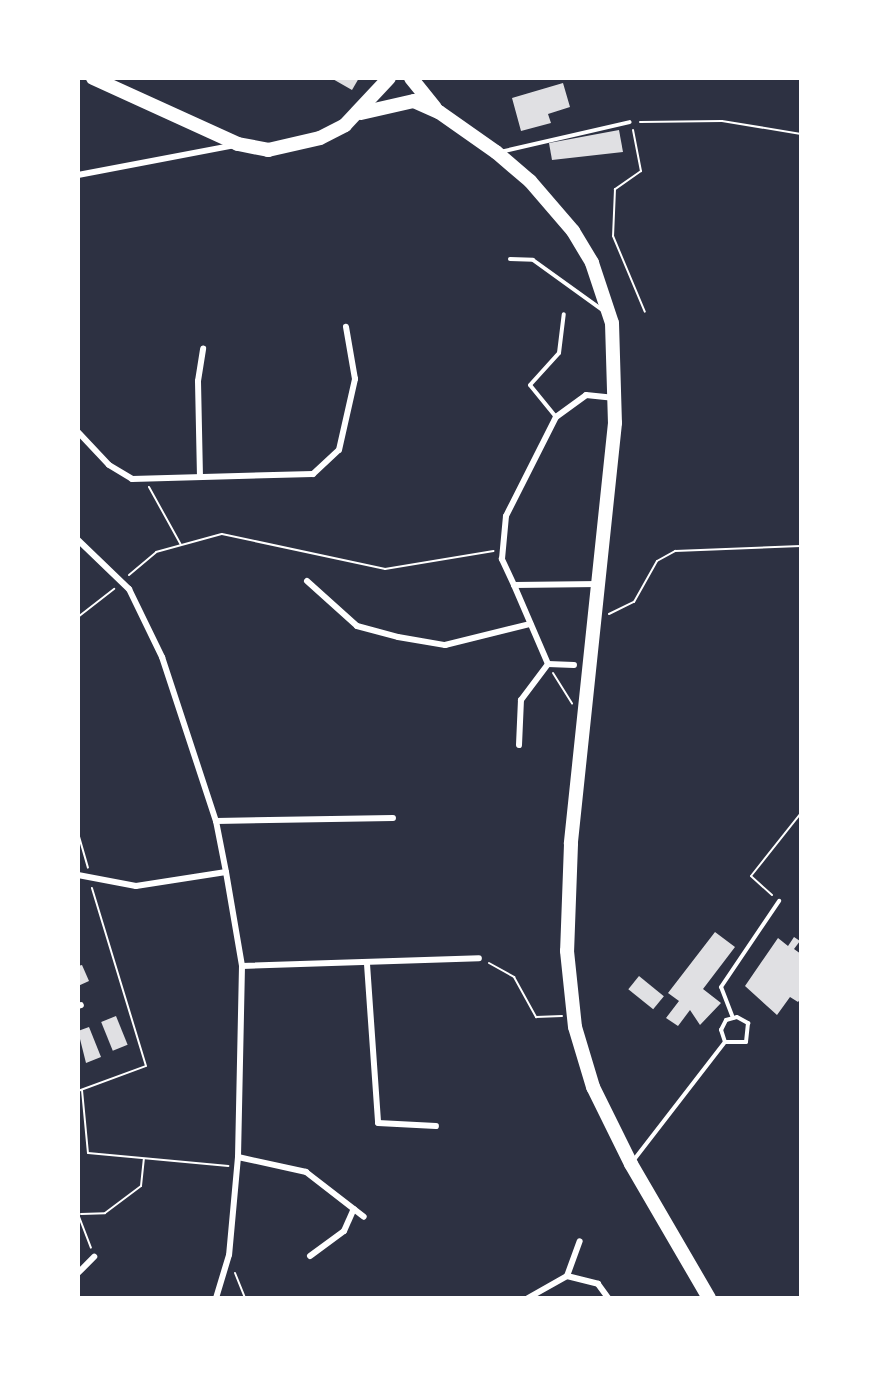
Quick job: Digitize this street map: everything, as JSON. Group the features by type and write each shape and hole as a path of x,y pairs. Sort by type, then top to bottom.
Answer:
{"main road":[{"path":"93,78 238,144 268,150 297,145 361,113 414,101 439,112 496,152 530,181 573,231 592,263 610,315 615,398 600,584 584,725 567,951 573,1014 593,1087 630,1164 709,1298"},
{"path":"361,113 389,78"},
{"path":"411,78 439,112"}],"street":[{"path":"78,175 221,151 238,144"},
{"path":"78,432 121,475 145,480 303,476 334,459 355,379 346,327"},
{"path":"200,477 198,381 203,348"},
{"path":"548,664 514,585 502,550 506,516 556,417 586,395 615,398"},
{"path":"78,540 122,582 162,657 216,821 226,872 242,966 238,1157 229,1255 216,1298"},
{"path":"307,581 357,626 398,638 445,645 530,624"},
{"path":"514,585 600,584"},
{"path":"548,664 574,665"},
{"path":"519,745 521,700 548,664"},
{"path":"216,821 393,818"},
{"path":"78,875 136,886 226,872"},
{"path":"242,966 368,964 479,958"},
{"path":"368,964 378,1123 436,1126"},
{"path":"238,1157 306,1172 364,1217"},
{"path":"310,1256 344,1231 354,1209"},
{"path":"528,1298 567,1276 580,1241"},
{"path":"78,1273 94,1257"},
{"path":"567,1276 598,1284 609,1298"}],"lane":[{"path":"496,152 630,122"},
{"path":"510,260 533,260 610,315"},
{"path":"556,417 530,385 559,353 564,314"},
{"path":"725,1042 746,1042 750,1032 748,1023 733,1018 720,987 779,901"},
{"path":"725,1042 722,1030 733,1018"},
{"path":"630,1164 725,1042"}],"path":[{"path":"645,312 613,236 615,189 640,171 630,122 722,121 801,134"},
{"path":"145,480 181,545"},
{"path":"78,617 156,552 222,534 385,569 502,550"},
{"path":"596,619 634,603 657,561 675,551 801,546"},
{"path":"548,664 584,725"},
{"path":"779,901 751,876 801,813"},
{"path":"78,833 89,878 146,1066 78,1092"},
{"path":"479,958 514,977 536,1017 573,1014"},
{"path":"82,1090 88,1154 237,1167"},
{"path":"94,1257 80,1214 105,1213 141,1186 144,1159"},
{"path":"229,1255 245,1298"}],"building":[{"path":"331,78 359,78 352,90"},
{"path":"563,83 570,107 548,114 551,123 521,131 512,98"},
{"path":"619,130 623,152 552,160 549,143"},
{"path":"715,932 735,947 703,989 721,1003 700,1025 690,1010 678,1026 666,1018 679,1001 668,993"},
{"path":"794,937 800,941 794,949 801,954 801,998 798,1002 790,997 777,1015 745,986 778,938 788,946"},
{"path":"82,965 89,981 78,986 78,966"},
{"path":"639,976 664,996 653,1009 628,989"},
{"path":"116,1016 128,1045 113,1051 101,1022"},
{"path":"89,1027 101,1057 86,1063 78,1031"}]}
